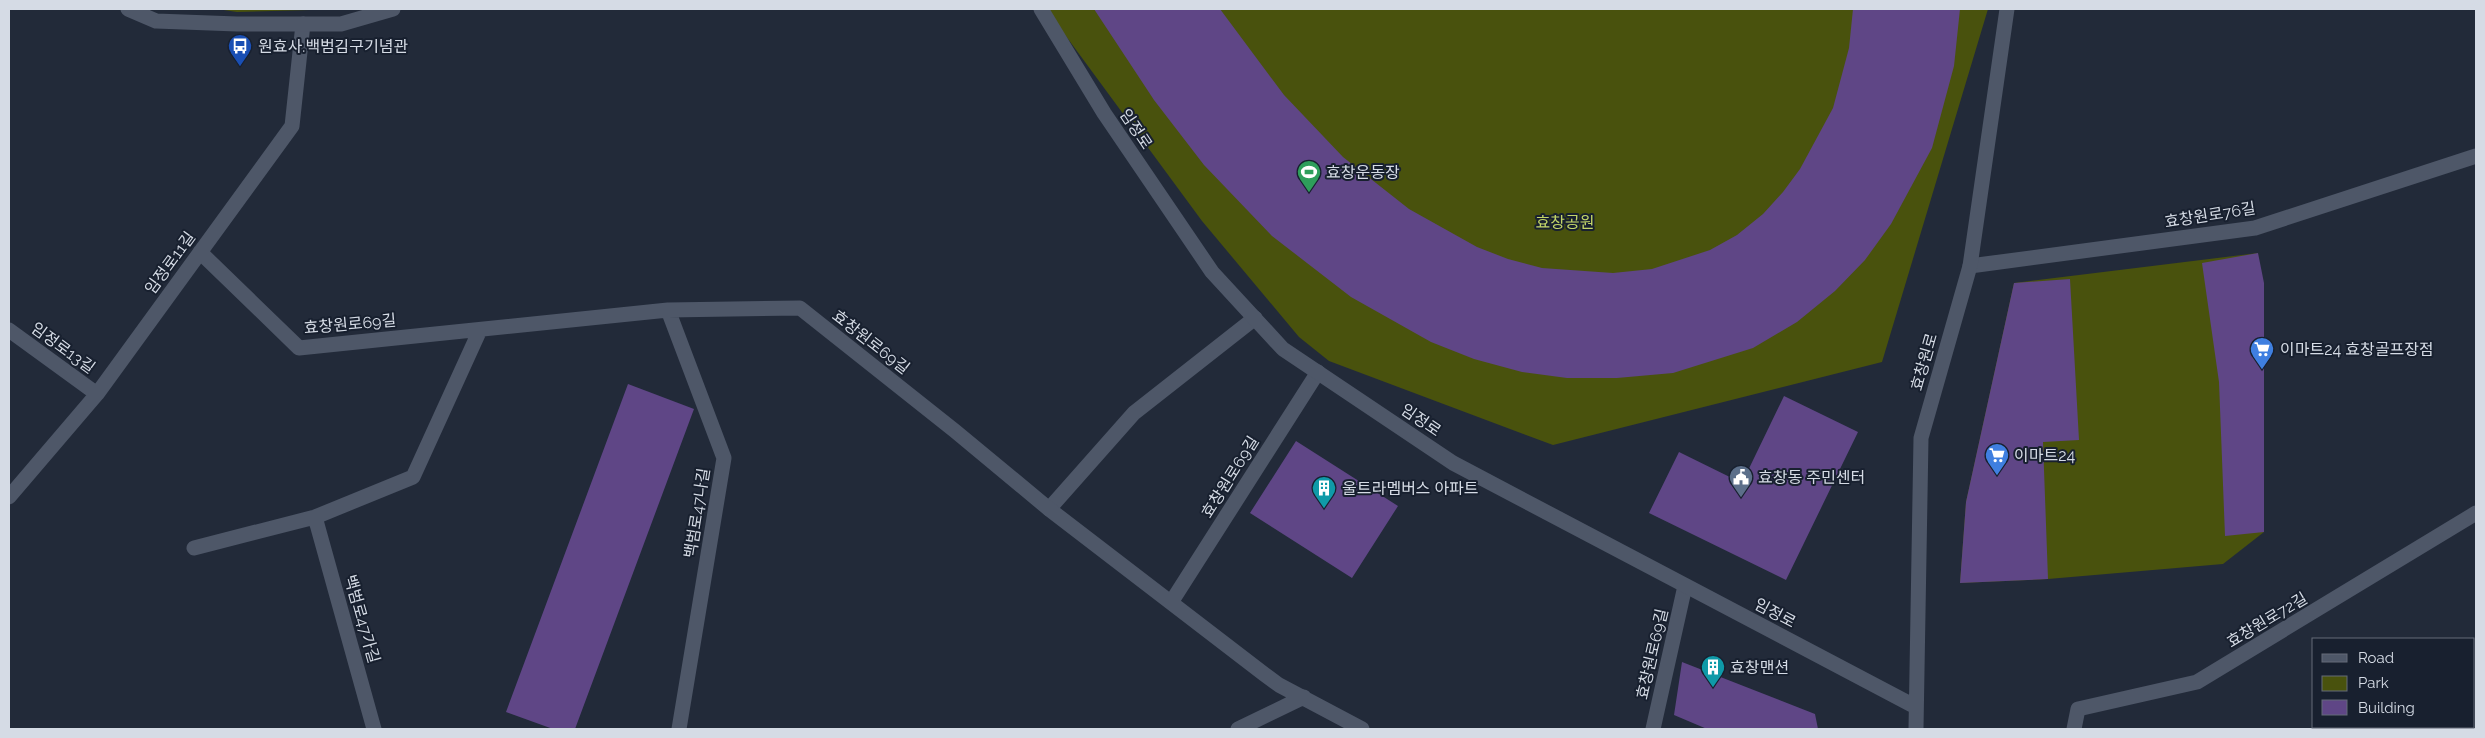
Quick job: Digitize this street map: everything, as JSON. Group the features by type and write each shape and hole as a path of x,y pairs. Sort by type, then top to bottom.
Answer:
{"street":[{"path":"128,9 156,21 303,24 341,24 393,9"},
{"name":"임정로","path":"1041,9 1104,113 1212,272 1283,349 1453,463 1916,707"},
{"name":"효창원로","path":"1916,729 1921,438 1970,266 2007,9"},
{"name":"임정로11길","path":"9,497 97,394 292,126 303,24"},
{"name":"효창원로76길","path":"1970,266 2255,228 2476,156"},
{"name":"효창원로69길","path":"200,252 300,348 668,310 800,308 956,431 1049,509 1172,601 1278,685 1362,729"},
{"name":"백범로47나길","path":"668,310 724,458 679,729"},
{"path":"1049,509 1134,413 1255,318"},
{"name":"임정로13길","path":"9,330 97,394"},
{"path":"194,548 315,517 413,477 480,330"},
{"name":"효창원로69길","path":"1172,601 1318,372"},
{"name":"효창원로72길","path":"2074,729 2078,709 2197,682 2476,513"},
{"name":"백범로47가길","path":"315,517 374,729"},
{"name":"효창원로69길","path":"1653,729 1685,586"},
{"path":"1238,729 1304,697"}],"green space":[{"path":"217,9 348,9 237,12"},
{"name":"효창공원","path":"1046,9 1988,9 1882,362 1553,445 1329,361 1299,337 1202,221"},
{"path":"2258,253 2264,532 2223,564 2048,579 1960,583 1966,502 2014,283"}],"building":[{"name":"효창운동장","path":"1094,9 1220,9 1284,95 1343,157 1409,209 1477,247 1508,259 1542,268 1613,273 1652,269 1710,250 1737,235 1763,214 1783,192 1800,169 1833,108 1849,48 1853,9 1960,9 1954,66 1932,148 1891,224 1865,260 1835,291 1797,322 1753,348 1673,373 1617,378 1567,378 1522,372 1474,359 1431,342 1351,297 1272,236 1204,165 1154,100"},
{"path":"2258,253 2264,283 2264,532 2225,536 2219,382 2202,263"},
{"path":"2070,279 2079,440 2043,442 2048,579 1960,583 1966,502 2014,283"},
{"path":"628,384 694,409 575,729 553,729 506,712"},
{"name":"효창동 주민센터","path":"1784,396 1858,432 1786,580 1649,513 1679,452 1742,483"},
{"name":"울트라멤버스 아파트","path":"1296,441 1398,506 1352,578 1250,513"},
{"name":"효창맨션","path":"1682,662 1815,714 1818,729 1707,729 1674,715"}],"place":[{"name":"원효사.백범김구기념관","path":"240,67"},
{"name":"효창운동장","path":"1309,193"},
{"name":"이마트24 효창골프장점","path":"2262,370"},
{"name":"이마트24","path":"1997,476"},
{"name":"효창동 주민센터","path":"1741,498"},
{"name":"울트라멤버스 아파트","path":"1324,509"},
{"name":"효창맨션","path":"1713,688"}]}
